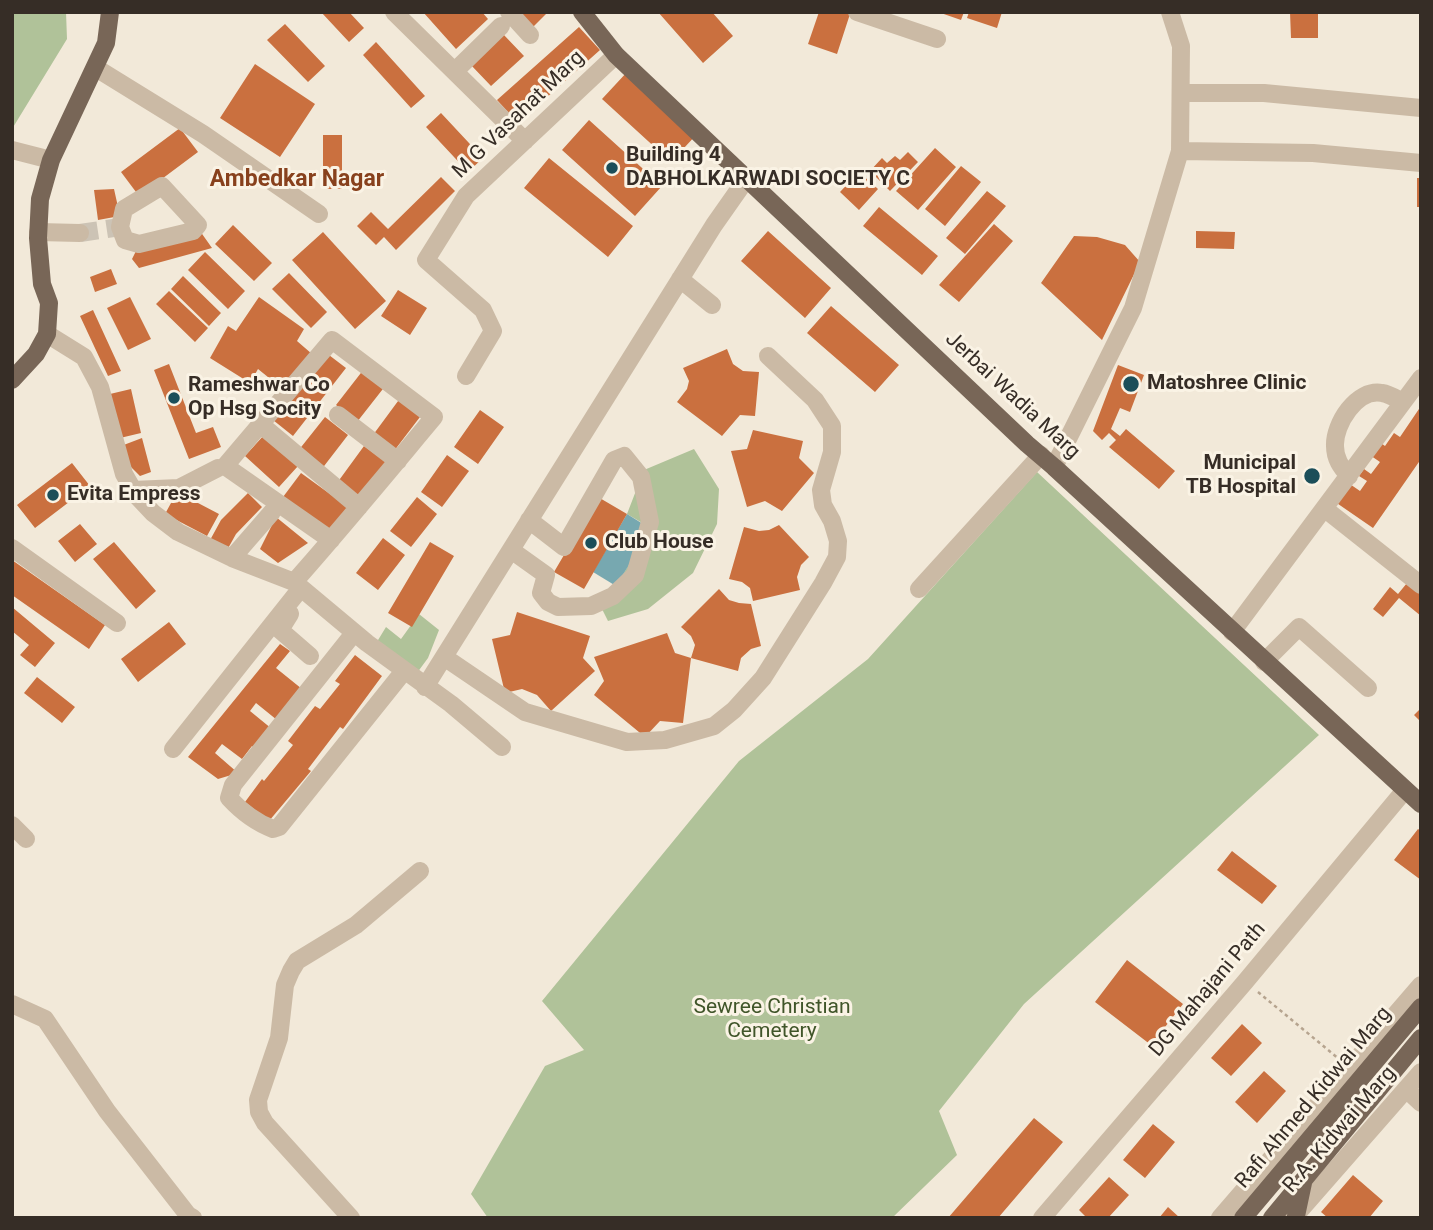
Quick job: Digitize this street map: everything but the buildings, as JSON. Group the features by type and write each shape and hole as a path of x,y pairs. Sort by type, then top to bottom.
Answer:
{"main road":[{"name":"Jerbai Wadia Marg","path":"582,12 616,55 1264,662 1421,804"},
{"path":"12,380 36,354 47,334 49,303 42,284 38,232 40,199 51,160 96,68 114,16"},
{"name":"Rafi Ahmed Kidwai Marg","path":"1242,1218 1384,1039 1421,1007"},
{"path":"1272,1218 1421,1038"},
{"path":"1295,1217 1304,1180"}],"street":[{"path":"394,12 525,141"},
{"path":"857,12 937,39"},
{"path":"919,589 1048,461 1133,308 1180,151 1181,46 1170,12"},
{"path":"456,71 505,19 530,35"},
{"name":"M G Vasahat Marg","path":"466,376 493,331 483,310 426,260 466,197 616,55"},
{"path":"96,68 203,134 319,214"},
{"path":"1181,93 1264,93 1421,108"},
{"path":"12,150 51,160"},
{"path":"1180,151 1313,153 1421,163"},
{"path":"425,687 714,225 747,178"},
{"path":"38,232 80,233"},
{"path":"680,279 712,305"},
{"path":"47,334 84,357 100,387 124,474 133,490 153,513 178,532 307,596 425,687 452,704 502,747"},
{"path":"173,749 279,622 307,596 331,540 434,417 332,340 225,466 331,540"},
{"path":"443,657 525,712 627,742 665,740 714,726 734,710 763,678 824,583 837,557 838,541 832,521 823,505 821,490 832,452 832,426 815,400 768,356"},
{"path":"1232,632 1421,378"},
{"path":"1349,476 1338,463 1335,445 1338,427 1348,409 1362,398 1380,392 1403,402"},
{"path":"338,415 398,461"},
{"path":"260,424 359,507"},
{"path":"511,550 546,575 541,593 548,602 558,607 591,606 613,596 635,575 650,522 640,477 624,456 614,460 564,547 529,520"},
{"path":"133,490 179,488 219,468"},
{"path":"1325,509 1421,584"},
{"path":"232,558 272,512"},
{"path":"12,548 117,623"},
{"path":"307,596 332,622"},
{"path":"279,622 281,632 310,656"},
{"path":"1264,662 1300,627 1368,688"},
{"path":"354,633 233,785 229,798 237,807 264,826 273,829 279,827 404,671"},
{"name":"DG Mahajani Path","path":"1042,1218 1245,982 1405,790"},
{"path":"12,825 26,839"},
{"path":"351,1218 265,1123 259,1112 258,1100 279,1038 285,985 298,961 356,925 420,871"},
{"name":"R.A. Kidwai Marg","path":"1220,1218 1350,1068 1384,1039 1421,985"},
{"path":"12,1004 45,1019 107,1111 193,1218"},
{"name":"R.A. Kidwai Marg","path":"1295,1217 1421,1072"},
{"path":"1406,1089 1421,1103"}],"path":[{"path":"1245,982 1350,1068"}],"green space":[{"path":"12,12 66,12 67,39 12,129"},
{"path":"694,449 719,489 717,524 693,573 648,609 608,621 597,599 616,586 651,528 627,514 644,470"},
{"name":"Sewree Christian Cemetery","path":"1037,472 1319,735 1024,1004 939,1111 957,1155 892,1218 488,1218 471,1194 545,1066 584,1050 542,1001 739,761 868,659"},
{"path":"419,614 439,630 428,658 414,677 375,645 386,627 401,639"}],"water":[{"path":"627,514 651,529 616,586 593,572"}],"tunnel":[{"path":"80,233 120,227"}],"place":[{"name":"Building 4 DABHOLKARWADI SOCIETY C","path":"612,168"},
{"name":"Matoshree Clinic","path":"1131,384"},
{"name":"Rameshwar Co Op Hsg Socity","path":"174,398"},
{"name":"Municipal TB Hospital","path":"1312,476"},
{"name":"Evita Empress","path":"53,495"},
{"name":"Club House","path":"591,543"}],"district":[{"name":"Ambedkar Nagar","path":"297,180"}]}
